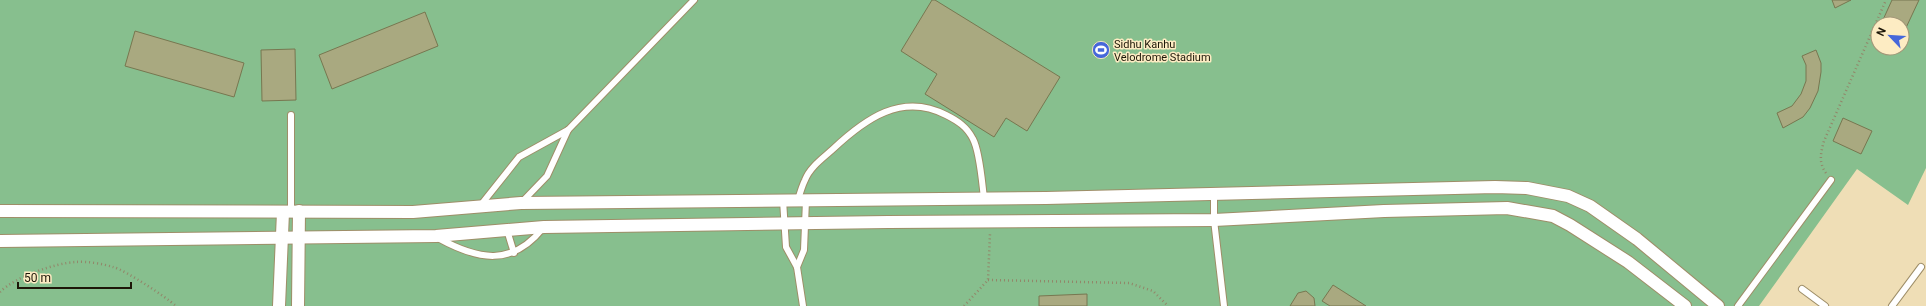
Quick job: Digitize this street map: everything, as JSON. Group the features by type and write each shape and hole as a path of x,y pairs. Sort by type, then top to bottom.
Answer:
{"street":[{"path":"0,211 413,212 521,203 984,198 1527,188 1568,196 1590,206 1612,220 1718,306"},
{"path":"0,241 436,236 544,227 805,222 1214,220 1384,211 1507,208 1553,216 1628,262 1685,306"},
{"path":"278,303 282,237 291,211"},
{"path":"291,211 299,238 298,306"}],"lane":[{"path":"480,206 520,157 568,130 694,0"},
{"path":"797,267 804,250 805,222 802,200 805,179 815,165 855,129 895,108 920,106 940,112 961,122 974,140 980,166 984,198"},
{"path":"291,114 291,211"},
{"path":"521,203 547,176 568,130"},
{"path":"1738,306 1831,180"},
{"path":"1214,194 1214,220 1224,306"},
{"path":"783,200 786,247 797,267 803,306"},
{"path":"436,236 467,252 497,256 514,253 533,240 544,227"},
{"path":"507,230 514,253"},
{"path":"1892,306 1921,267"},
{"path":"1802,289 1825,306"}],"path":[{"path":"1831,180 1822,167 1820,152 1886,0"},
{"path":"964,306 988,280 991,221"},
{"path":"0,292 5,287 37,271 77,262 115,267 167,298 176,306"},
{"path":"988,280 1129,283 1153,292 1168,306"}],"green space":[{"path":"0,0 1926,0 1926,168 1908,205 1857,169 1759,306 0,306"}],"building":[{"path":"932,0 935,0 1060,77 1027,131 1006,118 994,137 925,94 937,74 901,51"},
{"path":"1832,0 1851,0 1835,8"},
{"path":"1892,0 1919,0 1910,19 1910,16 1885,16"},
{"path":"425,12 438,46 332,89 319,55"},
{"path":"135,31 244,63 234,97 125,66"},
{"path":"295,49 296,100 262,101 261,50"},
{"path":"1816,50 1821,63 1818,91 1810,108 1803,117 1783,128 1777,113 1792,106 1801,94 1806,81 1806,65 1802,56"},
{"path":"1843,118 1872,131 1861,154 1833,141"},
{"path":"1333,285 1366,306 1330,306 1322,301"},
{"path":"1306,291 1314,298 1315,306 1290,306 1298,293"},
{"path":"1087,294 1087,306 1039,306 1039,296"}],"place":[{"name":"Sidhu Kanhu Velodrome Stadium","path":"1101,50"}]}
